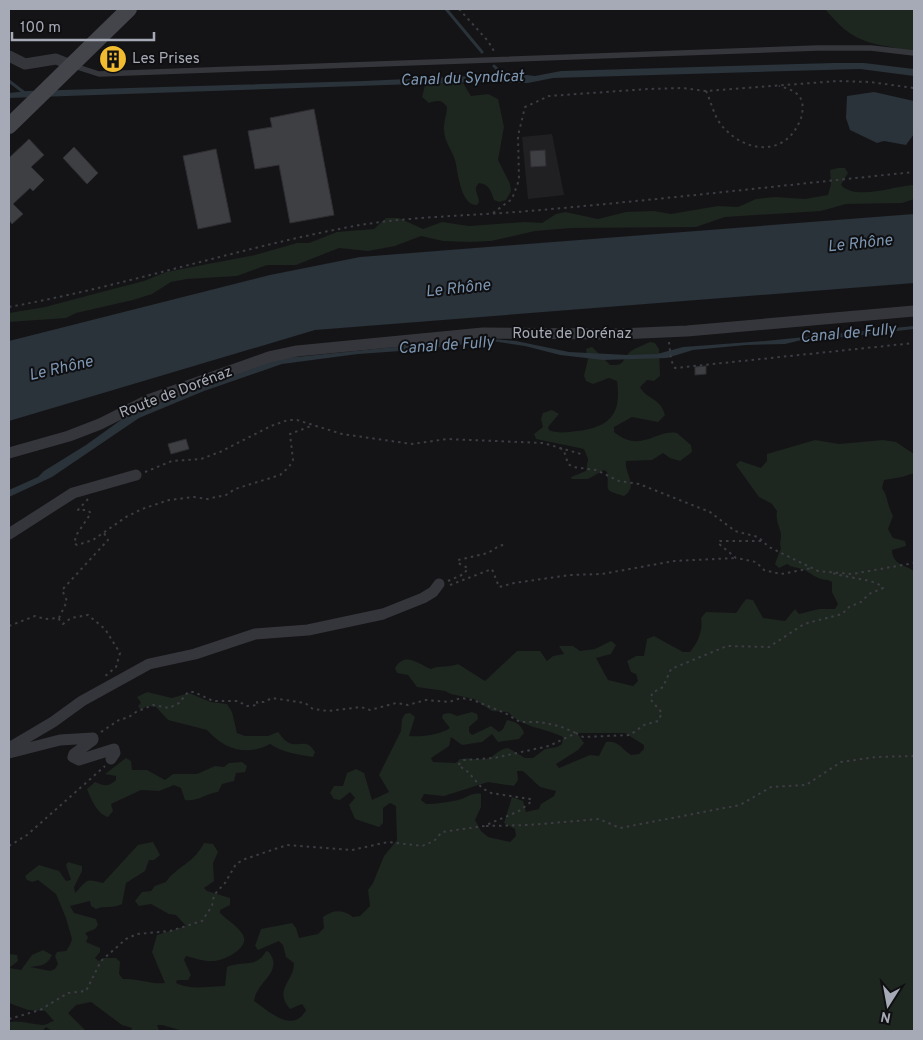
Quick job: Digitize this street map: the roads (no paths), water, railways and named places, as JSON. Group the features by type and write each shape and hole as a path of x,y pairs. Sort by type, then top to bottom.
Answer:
{"main road":[{"path":"9,126 129,9"}],"street":[{"path":"9,56 25,64 56,60 66,70"},
{"name":"Route de Dorénaz","path":"9,453 86,430 148,400 283,354 483,333 619,334 667,332 914,311"},
{"path":"9,534 69,495 136,476"},
{"path":"9,748 82,702 149,664 195,654 255,634 318,628 383,614 423,598 433,592 439,584"},
{"path":"9,754 60,740 93,738 93,740 74,754 73,758 79,760 111,749 115,753 111,759"}],"lane":[{"path":"66,70 99,74 841,48 914,53"}],"water":[{"name":"Canal du Syndicat","path":"864,63 914,69 914,76 860,69 553,78 528,83 474,82 9,98 9,93 28,91 364,81 518,74 535,76 561,71"},
{"path":"874,92 914,101 914,134 906,145 884,141 877,143 850,130 846,118 847,96"},
{"name":"Le Rhône","path":"914,214 914,283 315,330 9,421 9,341 270,275 360,257"},
{"name":"Canal de Fully","path":"914,326 914,329 845,337 806,339 785,344 746,345 693,350 667,358 603,360 560,355 525,346 492,341 415,350 358,354 282,364 204,391 139,418 52,477 9,497 9,490 38,477 44,471 86,445 132,412 277,359 482,338 516,341 569,352 628,355 657,354 683,347"}],"waterway":[{"path":"446,9 482,52"},
{"path":"494,66 506,78"},
{"path":"9,81 26,94"}],"place":[{"name":"Les Prises","path":"113,59"}]}
